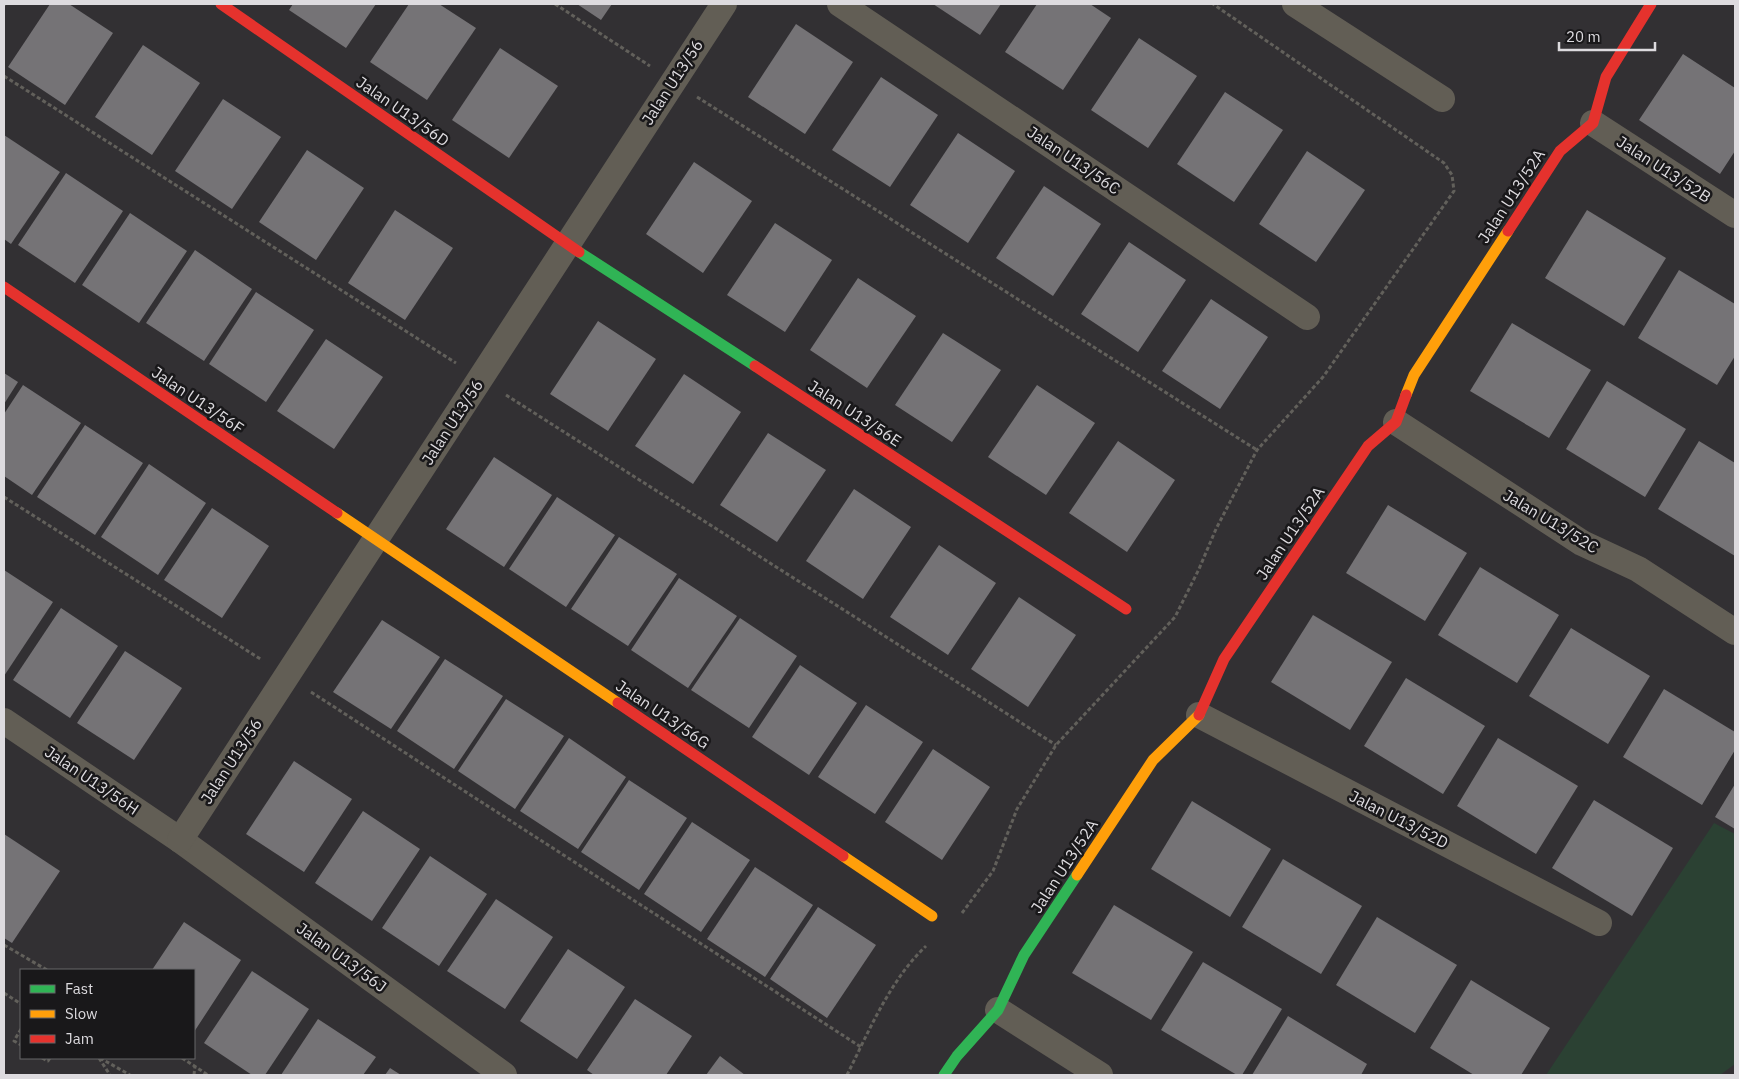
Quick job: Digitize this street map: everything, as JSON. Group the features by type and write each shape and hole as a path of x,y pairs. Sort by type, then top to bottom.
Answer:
{"street":[{"name":"Jalan U13/56D","path":"220,4 567,244"},
{"name":"Jalan U13/56","path":"180,840 724,4"},
{"name":"Jalan U13/56C","path":"840,4 1307,317"},
{"path":"1295,4 1442,99"},
{"path":"1593,123 1606,77 1651,4"},
{"name":"Jalan U13/52B","path":"1593,123 1735,215"},
{"name":"Jalan U13/52A","path":"944,1075 957,1056 998,1010 1024,955 1153,760 1199,715 1224,659 1368,446 1396,422 1414,375 1560,151 1593,123"},
{"name":"Jalan U13/56E","path":"567,244 1126,609"},
{"name":"Jalan U13/56F","path":"4,287 375,539"},
{"name":"Jalan U13/52C","path":"1396,422 1582,543 1638,569 1735,632"},
{"name":"Jalan U13/56G","path":"375,539 932,916"},
{"name":"Jalan U13/52D","path":"1199,715 1599,923"},
{"name":"Jalan U13/56H","path":"4,721 180,840"},
{"name":"Jalan U13/56J","path":"180,840 504,1075"},
{"path":"998,1010 1100,1075"}],"path":[{"path":"556,4 673,82 1257,450"},
{"path":"960,916 967,909 993,871 1017,809 1056,745 1175,617 1216,529 1257,450 1323,377 1454,191 1452,175 1444,163 1213,4"},
{"path":"4,76 1056,745"},
{"path":"4,496 861,1047"},
{"path":"846,1075 910,962 931,942"},
{"path":"4,945 45,969"},
{"path":"4,993 20,1003"},
{"path":"20,1031 14,1041 20,1044"},
{"path":"100,1059 110,1075"},
{"path":"101,1059 130,1075"},
{"path":"184,1059 208,1075"},
{"path":"194,1066 194,1075"}],"green space":[{"path":"1714,823 1735,834 1735,1064 1720,1075 1546,1075"}],"building":[{"path":"50,4 69,4 113,33 65,105 8,67"},
{"path":"293,4 376,4 346,48 289,10"},
{"path":"409,4 439,4 476,28 427,100 370,62"},
{"path":"577,4 612,4 601,20"},
{"path":"933,4 1001,4 980,35"},
{"path":"1037,4 1090,4 1111,18 1063,90 1005,52"},
{"path":"796,24 853,62 805,134 748,97"},
{"path":"1139,38 1197,76 1148,148 1091,110"},
{"path":"143,45 200,83 152,155 95,117"},
{"path":"500,48 558,86 509,158 452,120"},
{"path":"1683,54 1735,88 1735,151 1720,174 1639,120"},
{"path":"881,77 938,115 890,187 832,150"},
{"path":"1225,92 1283,130 1234,202 1177,164"},
{"path":"223,99 281,137 232,209 175,171"},
{"path":"958,133 1015,171 968,243 910,205"},
{"path":"4,135 60,172 11,244 4,239"},
{"path":"307,150 364,188 316,260 259,222"},
{"path":"1307,151 1365,190 1316,262 1259,224"},
{"path":"694,162 752,201 703,273 646,234"},
{"path":"66,173 123,211 75,283 18,245"},
{"path":"1044,186 1101,224 1053,296 996,258"},
{"path":"395,210 453,248 405,320 348,283"},
{"path":"1587,210 1666,258 1624,326 1545,278"},
{"path":"130,213 187,251 139,323 82,285"},
{"path":"775,223 832,260 785,332 727,295"},
{"path":"1129,242 1186,280 1138,352 1081,314"},
{"path":"195,250 252,289 204,361 146,323"},
{"path":"1679,270 1735,304 1735,356 1717,385 1638,338"},
{"path":"858,278 916,316 867,388 810,350"},
{"path":"256,292 314,330 266,402 209,364"},
{"path":"1211,299 1268,337 1220,409 1162,371"},
{"path":"598,321 656,359 608,431 550,394"},
{"path":"1512,323 1591,370 1549,438 1470,391"},
{"path":"943,333 1001,370 952,442 895,405"},
{"path":"326,339 383,377 334,449 277,411"},
{"path":"4,373 18,382 4,404"},
{"path":"684,374 741,412 693,484 635,446"},
{"path":"1607,381 1686,429 1645,497 1566,449"},
{"path":"23,385 81,423 32,495 4,476 4,414"},
{"path":"1037,385 1095,423 1046,495 988,457"},
{"path":"85,425 143,463 95,535 37,497"},
{"path":"768,433 826,470 777,542 720,505"},
{"path":"1118,441 1175,480 1127,552 1069,513"},
{"path":"1699,441 1735,463 1735,556 1658,509"},
{"path":"494,457 552,495 504,567 446,529"},
{"path":"149,464 206,503 158,575 101,537"},
{"path":"854,489 911,527 863,599 806,561"},
{"path":"557,497 615,535 566,607 509,569"},
{"path":"1388,505 1467,553 1425,621 1346,573"},
{"path":"212,508 269,546 222,618 164,580"},
{"path":"619,537 677,574 628,646 571,609"},
{"path":"939,545 996,583 948,655 890,617"},
{"path":"1480,567 1559,615 1517,683 1438,635"},
{"path":"4,570 53,602 4,676"},
{"path":"679,578 737,616 688,688 631,650"},
{"path":"1019,597 1076,635 1028,707 971,669"},
{"path":"61,608 118,646 70,718 13,680"},
{"path":"1313,615 1392,662 1350,730 1271,682"},
{"path":"740,618 797,656 749,728 691,690"},
{"path":"382,620 440,657 391,729 333,692"},
{"path":"1571,628 1650,676 1608,744 1529,696"},
{"path":"125,651 182,688 134,760 77,723"},
{"path":"445,659 503,696 454,769 397,731"},
{"path":"800,665 857,703 809,775 752,737"},
{"path":"1406,678 1485,726 1443,794 1364,746"},
{"path":"1664,689 1735,732 1735,750 1702,805 1623,757"},
{"path":"506,699 564,736 515,809 458,771"},
{"path":"866,705 923,742 875,814 818,777"},
{"path":"569,738 626,777 578,849 520,811"},
{"path":"1498,738 1578,786 1536,854 1457,806"},
{"path":"933,749 990,787 942,860 885,822"},
{"path":"294,761 352,799 304,872 246,834"},
{"path":"629,780 687,818 639,890 581,852"},
{"path":"1735,784 1735,829 1715,817"},
{"path":"1594,800 1673,848 1632,916 1552,868"},
{"path":"1192,801 1271,849 1230,917 1151,869"},
{"path":"363,811 420,849 372,921 315,883"},
{"path":"692,822 750,860 701,932 644,894"},
{"path":"4,834 60,871 12,943 4,938"},
{"path":"430,856 487,894 439,966 382,928"},
{"path":"1283,859 1362,906 1321,974 1242,927"},
{"path":"755,867 813,905 765,977 707,939"},
{"path":"496,899 553,937 505,1009 447,971"},
{"path":"1114,905 1193,952 1151,1020 1072,973"},
{"path":"818,907 876,945 827,1018 770,979"},
{"path":"1377,917 1457,965 1415,1033 1336,985"},
{"path":"184,922 241,960 195,1030 195,969 153,969"},
{"path":"568,949 625,987 577,1059 520,1021"},
{"path":"1203,962 1282,1009 1242,1075 1237,1075 1161,1030"},
{"path":"252,971 309,1009 265,1075 252,1075 204,1043"},
{"path":"1471,980 1550,1028 1521,1075 1474,1075 1430,1048"},
{"path":"635,999 692,1036 666,1075 594,1075 587,1070"},
{"path":"1288,1016 1367,1064 1361,1075 1252,1075"},
{"path":"318,1019 376,1057 363,1075 281,1075"},
{"path":"720,1056 745,1075 706,1075"},
{"path":"390,1068 401,1075 385,1075"}],"traffic: fast":[{"path":"579,252 755,366"},
{"path":"944,1075 957,1056 998,1010 1024,955 1077,875"}],"traffic: slow":[{"path":"1406,395 1414,375 1508,231"},
{"path":"337,513 618,703"},
{"path":"1077,875 1153,760 1199,715"},
{"path":"843,856 932,916"}],"traffic: jam":[{"path":"221,4 579,252"},
{"path":"1508,231 1560,151 1593,123 1606,77 1651,4"},
{"path":"4,287 337,513"},
{"path":"755,366 1126,609"},
{"path":"1199,715 1224,659 1368,446 1396,422 1406,395"},
{"path":"618,703 843,856"}]}
